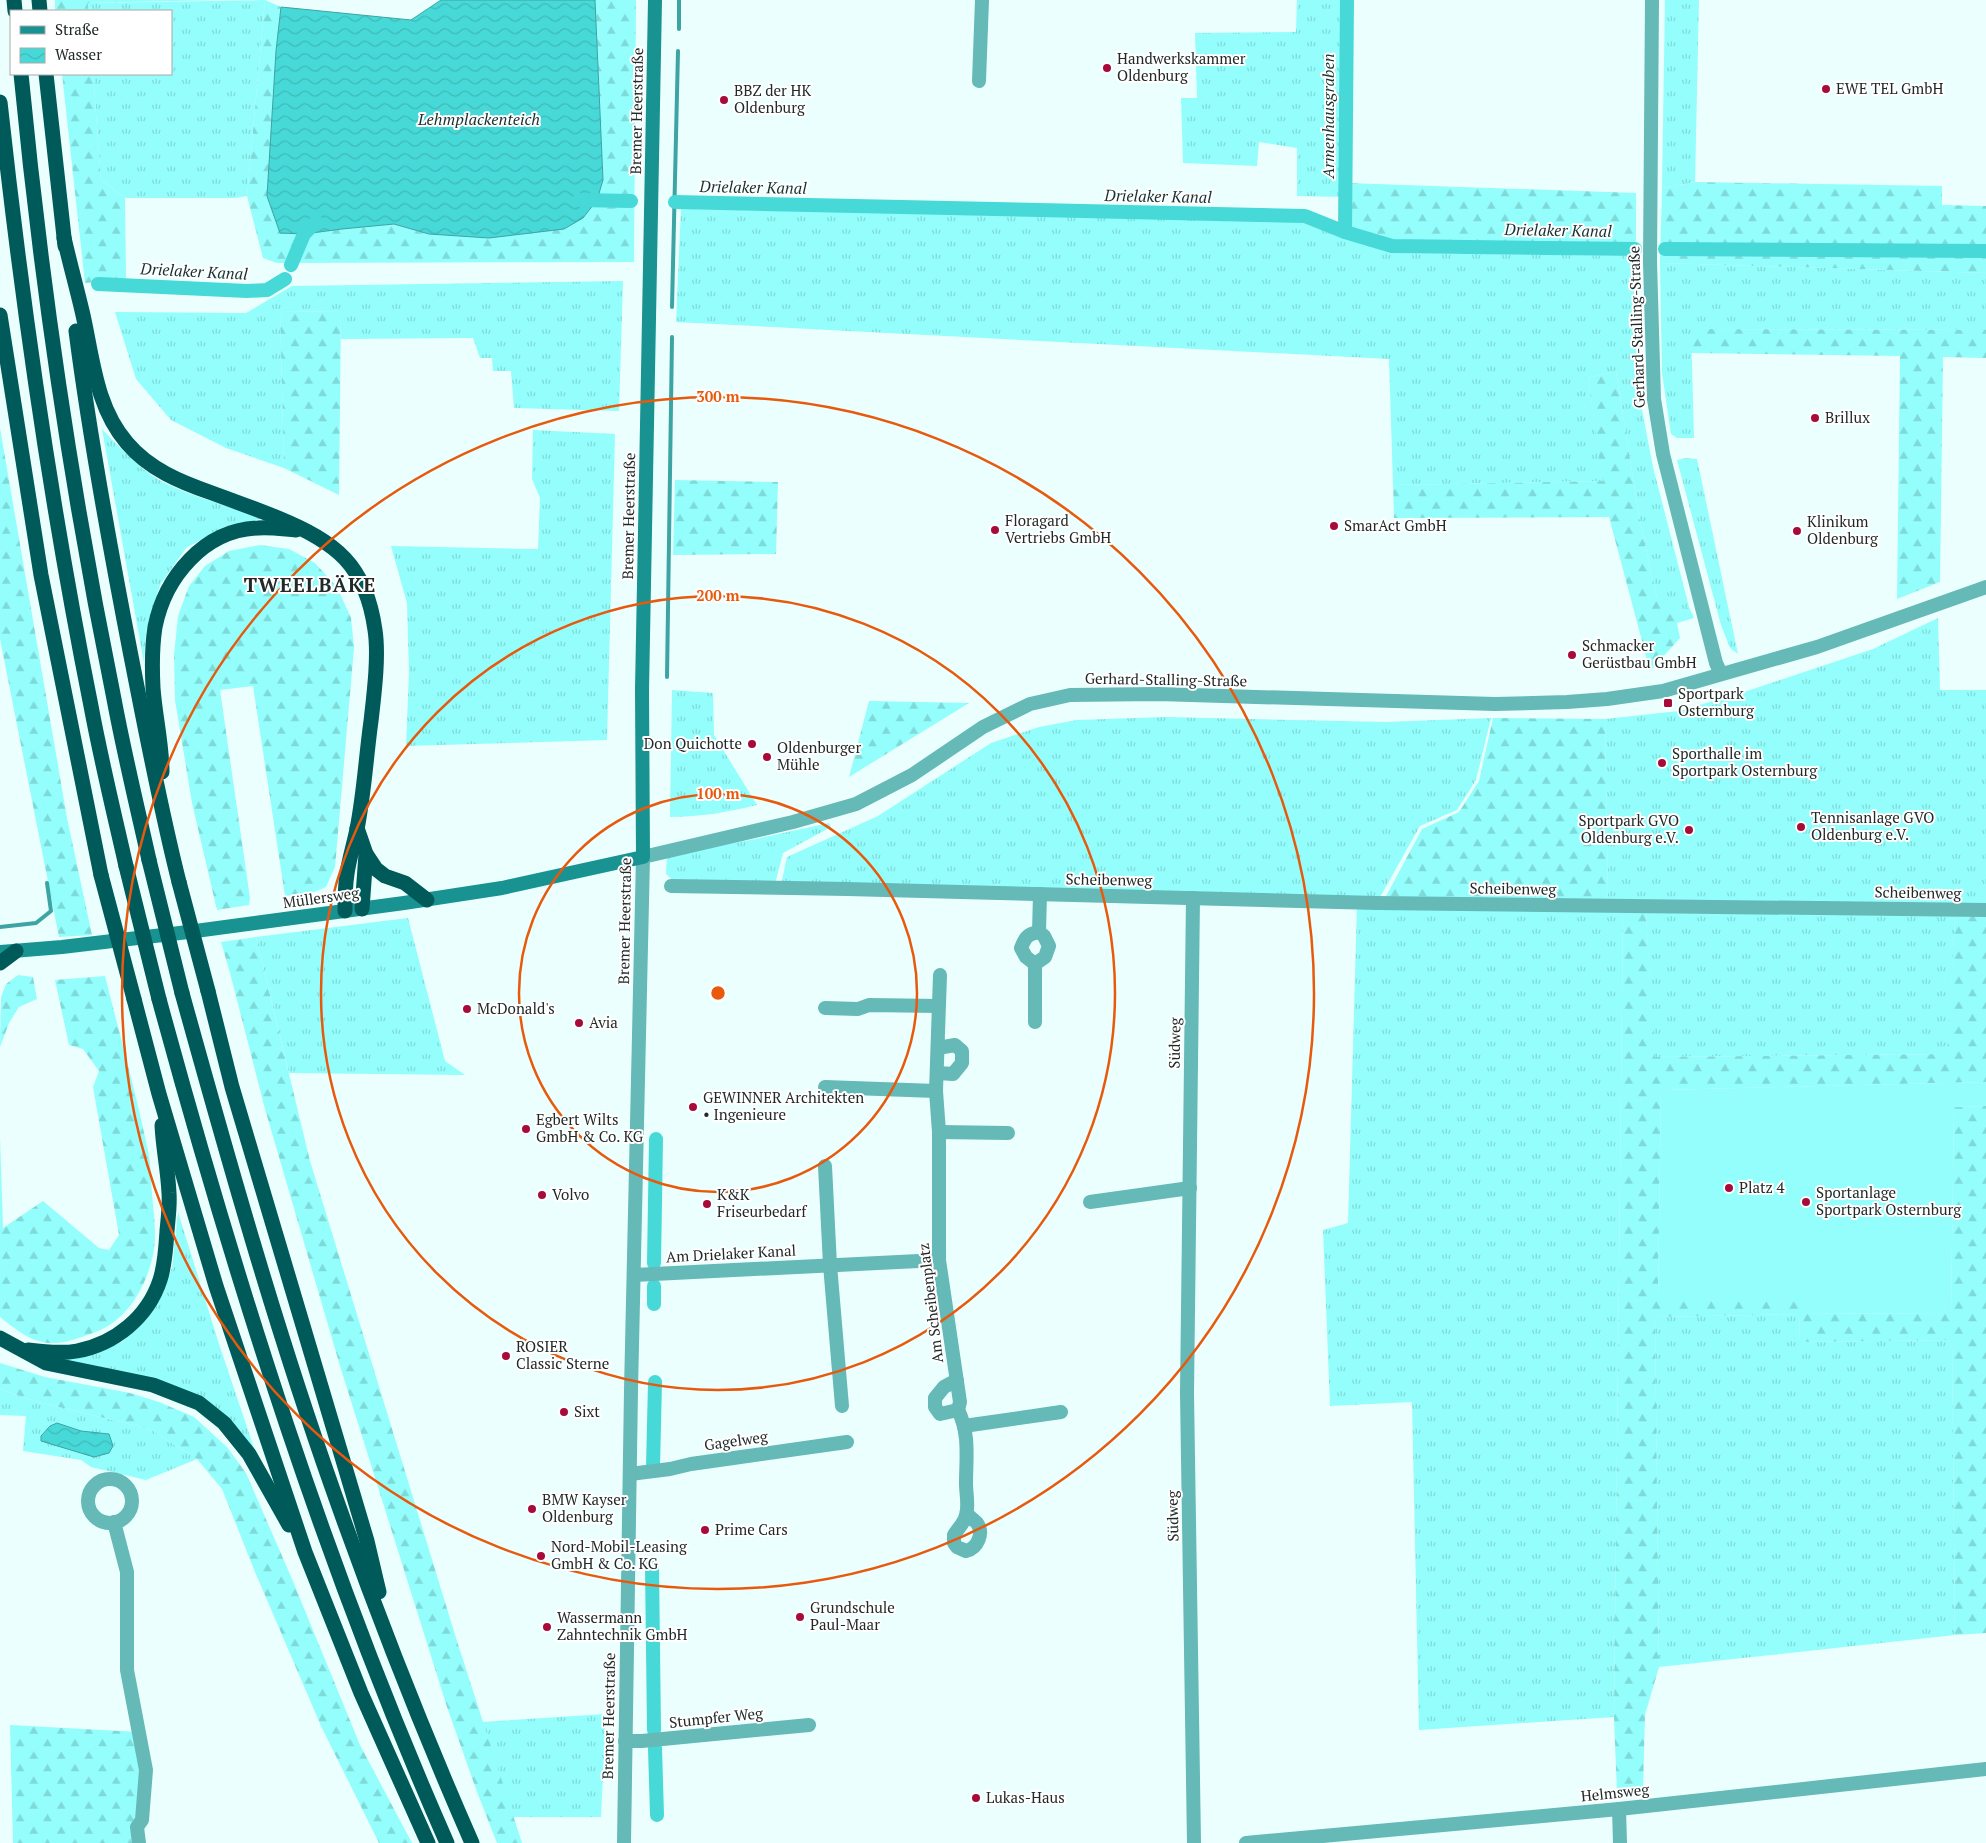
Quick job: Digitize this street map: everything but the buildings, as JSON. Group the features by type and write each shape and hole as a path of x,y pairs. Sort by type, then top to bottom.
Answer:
{"highway":[{"path":"21,75 42,262 84,537 114,700 149,860 182,992 244,1214 332,1489 392,1649 472,1843"},
{"path":"46,75 83,387 108,541 162,811 232,1087 368,1541 392,1649"},
{"path":"0,102 17,253 62,556 91,708 126,866 160,999 222,1220 264,1358 310,1494 416,1774 447,1843"},
{"path":"64,238 97,383 107,413 128,445 158,470 188,484 245,504 310,532 331,545 346,559 360,578 368,597 376,632 375,689 357,828 347,874 345,911"},
{"path":"0,315 41,575 101,874 159,1094 216,1286 305,1552 361,1693 428,1843"},
{"path":"162,811 162,759 153,689 153,665 155,627 171,584 194,554 215,540 234,532 257,528 310,532"},
{"path":"357,828 366,854 376,869 385,876 405,883 427,900"},
{"path":"362,909 366,854"},
{"path":"0,963 16,951"},
{"path":"22,1350 76,1351 102,1343 121,1333 141,1316 153,1297 160,1279 165,1250 169,1194 159,1094"},
{"path":"0,1338 46,1364 153,1385 186,1396 210,1411 224,1423 250,1454 305,1552"}],"main road":[{"name":"Bremer Heerstraße","path":"642,857 642,681 655,0"},
{"name":"Müllersweg","path":"0,952 188,932 427,900 502,888 642,857"}],"street":[{"path":"980,81 982,0"},
{"name":"Gerhard-Stalling-Straße","path":"1652,0 1650,262 1654,399 1662,454 1716,663 1722,674"},
{"name":"Gerhard-Stalling-Straße","path":"642,857 792,822 856,804 912,775 982,726 1030,704 1070,696 1158,694 1495,704 1567,702 1663,691 1818,647 1986,587"},
{"name":"Bremer Heerstraße","path":"624,1843 642,857"},
{"name":"Scheibenweg","path":"671,886 1607,906 1986,910"},
{"path":"1039,932 1040,894"},
{"name":"Südweg","path":"1193,898 1187,1393 1194,1843"},
{"path":"1035,1022 1036,964 1044,957 1049,946 1044,936 1039,932 1031,933 1025,938 1021,948 1026,957 1036,964"},
{"name":"Am Scheibenplatz","path":"940,976 936,1091 939,1132 939,1260 960,1402 958,1410 968,1444 967,1514"},
{"path":"825,1008 858,1009 869,1005 938,1006"},
{"path":"938,1048 955,1045 962,1051 962,1063 953,1074 938,1073"},
{"path":"825,1088 936,1091"},
{"path":"939,1132 1008,1133"},
{"path":"825,1166 830,1265 842,1406"},
{"path":"1090,1202 1190,1188"},
{"name":"Am Drielaker Kanal","path":"634,1275 939,1260"},
{"name":"Am Scheibenplatz","path":"957,1380 944,1387 935,1398 935,1407 940,1414 958,1410"},
{"path":"964,1426 1061,1412"},
{"name":"Gagelweg","path":"630,1474 846,1442"},
{"path":"114,1522 127,1572 127,1670 146,1770 142,1820 137,1827 140,1843"},
{"name":"Stumpfer Weg","path":"625,1741 810,1725"},
{"name":"Helmsweg","path":"1246,1843 1619,1809 1986,1769"},
{"path":"1619,1809 1620,1843"}],"green space":[{"path":"55,0 221,0 88,3 88,10 55,10"},
{"path":"265,0 247,196 235,198 125,198 101,180 93,75 172,75 172,10 88,10 87,3"},
{"path":"265,0 281,7 276,51 304,234 394,224 429,234 489,238 564,229 583,218 597,200 603,180 595,0 636,0 634,262 277,263 263,258 247,196"},
{"path":"1297,0 1342,0 1343,197 1297,196 1297,148 1259,142 1257,166 1183,163 1181,98 1197,98 1195,33 1296,32"},
{"path":"1665,0 1699,0 1695,182 1662,188"},
{"path":"62,75 93,75 101,180 125,198 126,280 85,283"},
{"path":"1695,182 1942,186 1942,205 1986,206 1986,273 1660,263 1662,188"},
{"path":"1348,183 1636,193 1636,245 1392,242 1348,228"},
{"path":"681,209 1303,221 1396,253 1639,256 1639,394 1653,467 1689,607 1675,613 1657,599 1639,516 1616,371 1588,378 1604,481 1393,485 1389,359 676,322"},
{"path":"1660,263 1986,273 1986,330 1691,329 1694,438 1677,438 1671,434 1662,373"},
{"path":"623,281 619,411 514,408 511,371 493,371 492,358 480,358 473,338 341,339 341,311 280,312 284,468 226,448 171,420 136,379 115,312 246,313 292,286"},
{"path":"341,311 339,495 284,468 280,312"},
{"path":"1691,329 1986,330 1986,358 1943,357 1940,582 1897,599 1900,356 1691,353"},
{"path":"1616,371 1639,516 1657,599 1671,603 1675,613 1689,607 1694,618 1677,623 1680,638 1650,671 1609,517 1394,518 1393,485 1603,481 1588,378"},
{"path":"0,428 67,818 92,935 59,937 0,639"},
{"path":"102,429 139,465 163,482 202,498 269,517 224,527 186,548 160,585 146,632 144,663"},
{"path":"533,430 615,434 607,740 406,746 409,673 407,603 391,546 538,549 540,498 532,479"},
{"path":"1686,458 1697,459 1738,654 1730,648 1721,625 1677,460"},
{"path":"675,480 778,482 776,554 673,555"},
{"path":"260,545 289,549 315,563 337,587 351,618 354,648 335,867 326,887 309,894 285,896 253,686 220,690 250,898 249,905 217,910 192,803 175,700 174,655 178,616 189,586 205,566 229,551"},
{"path":"1938,618 1940,690 1986,690 1986,906 1608,901 1605,719 1679,711 1744,692 1873,649"},
{"path":"672,690 713,693 714,735 757,805 714,814 670,817"},
{"path":"869,701 969,703 849,777"},
{"path":"1165,717 1386,722 1491,718 1476,780 1457,810 1420,826 1379,899 781,885 787,857 878,816 991,743 1039,727 1077,720"},
{"path":"1493,718 1605,719 1608,901 1384,900 1422,829 1459,812 1479,781"},
{"path":"829,823 831,827 783,853 775,884 675,882 666,874 667,854 751,840"},
{"path":"1357,905 1623,911 1614,1717 1419,1730 1412,1402 1330,1406 1323,1230 1348,1223"},
{"path":"1623,911 1646,913 1655,1057 1947,1054 1955,915 1986,915 1986,1082 1661,1090 1658,1297 1799,1298 1799,1314 1655,1317 1659,1667 1645,1715 1643,1791 1617,1793 1614,1717"},
{"path":"1646,913 1955,915 1948,1054 1654,1057"},
{"path":"408,918 445,1061 465,1075 289,1073 256,937"},
{"path":"256,937 310,1161 456,1638 522,1843 497,1843 477,1792 447,1707 340,1366 265,1109 221,942"},
{"path":"18,975 33,977 37,999 19,1007 9,1023 0,1047 1,997 6,984"},
{"path":"105,976 148,1152 155,1225 153,1255 140,1291 125,1312 115,1321 105,1328 65,1342 44,1342 24,1334 0,1317 0,1137 3,1228 43,1201 99,1248 109,1250 119,1235 93,1087 99,1071 83,1049 69,1045 55,980"},
{"name":"Sportanlage Sportpark Osternburg","path":"1986,1082 1986,1106 1954,1107 1951,1313 1799,1314 1798,1298 1658,1298 1661,1090"},
{"path":"1986,1106 1986,1633 1955,1635 1952,1340 1800,1342 1799,1314 1951,1313 1954,1107"},
{"path":"178,1212 255,1451 185,1392 58,1360 87,1356 122,1342 149,1315 172,1268"},
{"path":"1799,1314 1800,1342 1952,1340 1955,1635 1659,1667 1655,1317"},
{"path":"0,1363 45,1377 130,1393 159,1402 194,1417 227,1447 246,1473 360,1745 412,1843 379,1843 321,1726 255,1572 222,1489 197,1459 150,1429 34,1401 0,1389"},
{"path":"0,1389 34,1401 150,1429 197,1459 146,1480 91,1467 81,1460 23,1451 26,1416 0,1415","holes":["57,1423 81,1431 109,1434 94,1456 41,1441 41,1436 50,1426"]},
{"path":"606,1714 601,1817 513,1817 482,1722"},
{"path":"10,1725 139,1732 139,1843 13,1843"}],"water":[{"name":"Lehmplackenteich","path":"441,0 595,0 603,180 597,200 583,218 564,229 489,238 429,234 394,224 304,234 280,233 267,196 276,51 281,7 411,20"},
{"path":"57,1423 81,1431 109,1434 113,1446 109,1453 94,1457 41,1441 41,1436 50,1426"}],"waterway":[{"path":"679,0 679,29"},
{"name":"Armenhausgraben","path":"1345,232 1347,0"},
{"path":"672,307 678,51"},
{"name":"Drielaker Kanal","path":"579,200 631,201"},
{"name":"Drielaker Kanal","path":"675,202 1305,216 1345,232 1392,246 1635,249"},
{"name":"Drielaker Kanal","path":"291,265 304,234 316,222"},
{"name":"Drielaker Kanal","path":"1665,249 1986,251"},
{"name":"Drielaker Kanal","path":"98,284 247,291 267,290 285,279"},
{"path":"667,677 672,337"},
{"path":"0,927 36,923 51,911 47,883"},
{"path":"654,1263 656,1139"},
{"path":"654,1286 654,1304"},
{"path":"653,1467 655,1382"},
{"path":"652,1566 654,1730"},
{"path":"655,1748 657,1815"}],"place":[{"name":"Handwerkskammer Oldenburg","path":"1107,68"},
{"name":"EWE TEL GmbH","path":"1826,89"},
{"name":"BBZ der HK Oldenburg","path":"724,100"},
{"name":"Brillux","path":"1815,418"},
{"name":"SmarAct GmbH","path":"1334,526"},
{"name":"Floragard Vertriebs GmbH","path":"995,530"},
{"name":"Klinikum Oldenburg","path":"1797,531"},
{"name":"Schmacker Gerüstbau GmbH","path":"1572,655"},
{"name":"Sportpark Osternburg","path":"1668,703"},
{"name":"Don Quichotte","path":"752,744"},
{"name":"Oldenburger Mühle","path":"767,757"},
{"name":"Sporthalle im Sportpark Osternburg","path":"1662,763"},
{"name":"Tennisanlage GVO Oldenburg e.V.","path":"1801,827"},
{"name":"Sportpark GVO Oldenburg e.V.","path":"1689,830"},
{"name":"McDonald's","path":"467,1009"},
{"name":"Avia","path":"579,1023"},
{"name":"GEWINNER Architekten • Ingenieure","path":"693,1107"},
{"name":"Egbert Wilts GmbH & Co. KG","path":"526,1129"},
{"name":"Platz 4","path":"1729,1188"},
{"name":"Volvo","path":"542,1195"},
{"name":"Sportanlage Sportpark Osternburg","path":"1806,1202"},
{"name":"K&K Friseurbedarf","path":"707,1204"},
{"name":"ROSIER Classic Sterne","path":"506,1356"},
{"name":"Sixt","path":"564,1412"},
{"name":"BMW Kayser Oldenburg","path":"532,1509"},
{"name":"Prime Cars","path":"705,1530"},
{"name":"Nord-Mobil-Leasing GmbH & Co. KG","path":"541,1556"},
{"name":"Grundschule Paul-Maar","path":"800,1617"},
{"name":"Wassermann Zahntechnik GmbH","path":"547,1627"},
{"name":"Lukas-Haus","path":"976,1798"}],"district":[{"name":"TWEELBÄKE","path":"310,585"}]}
